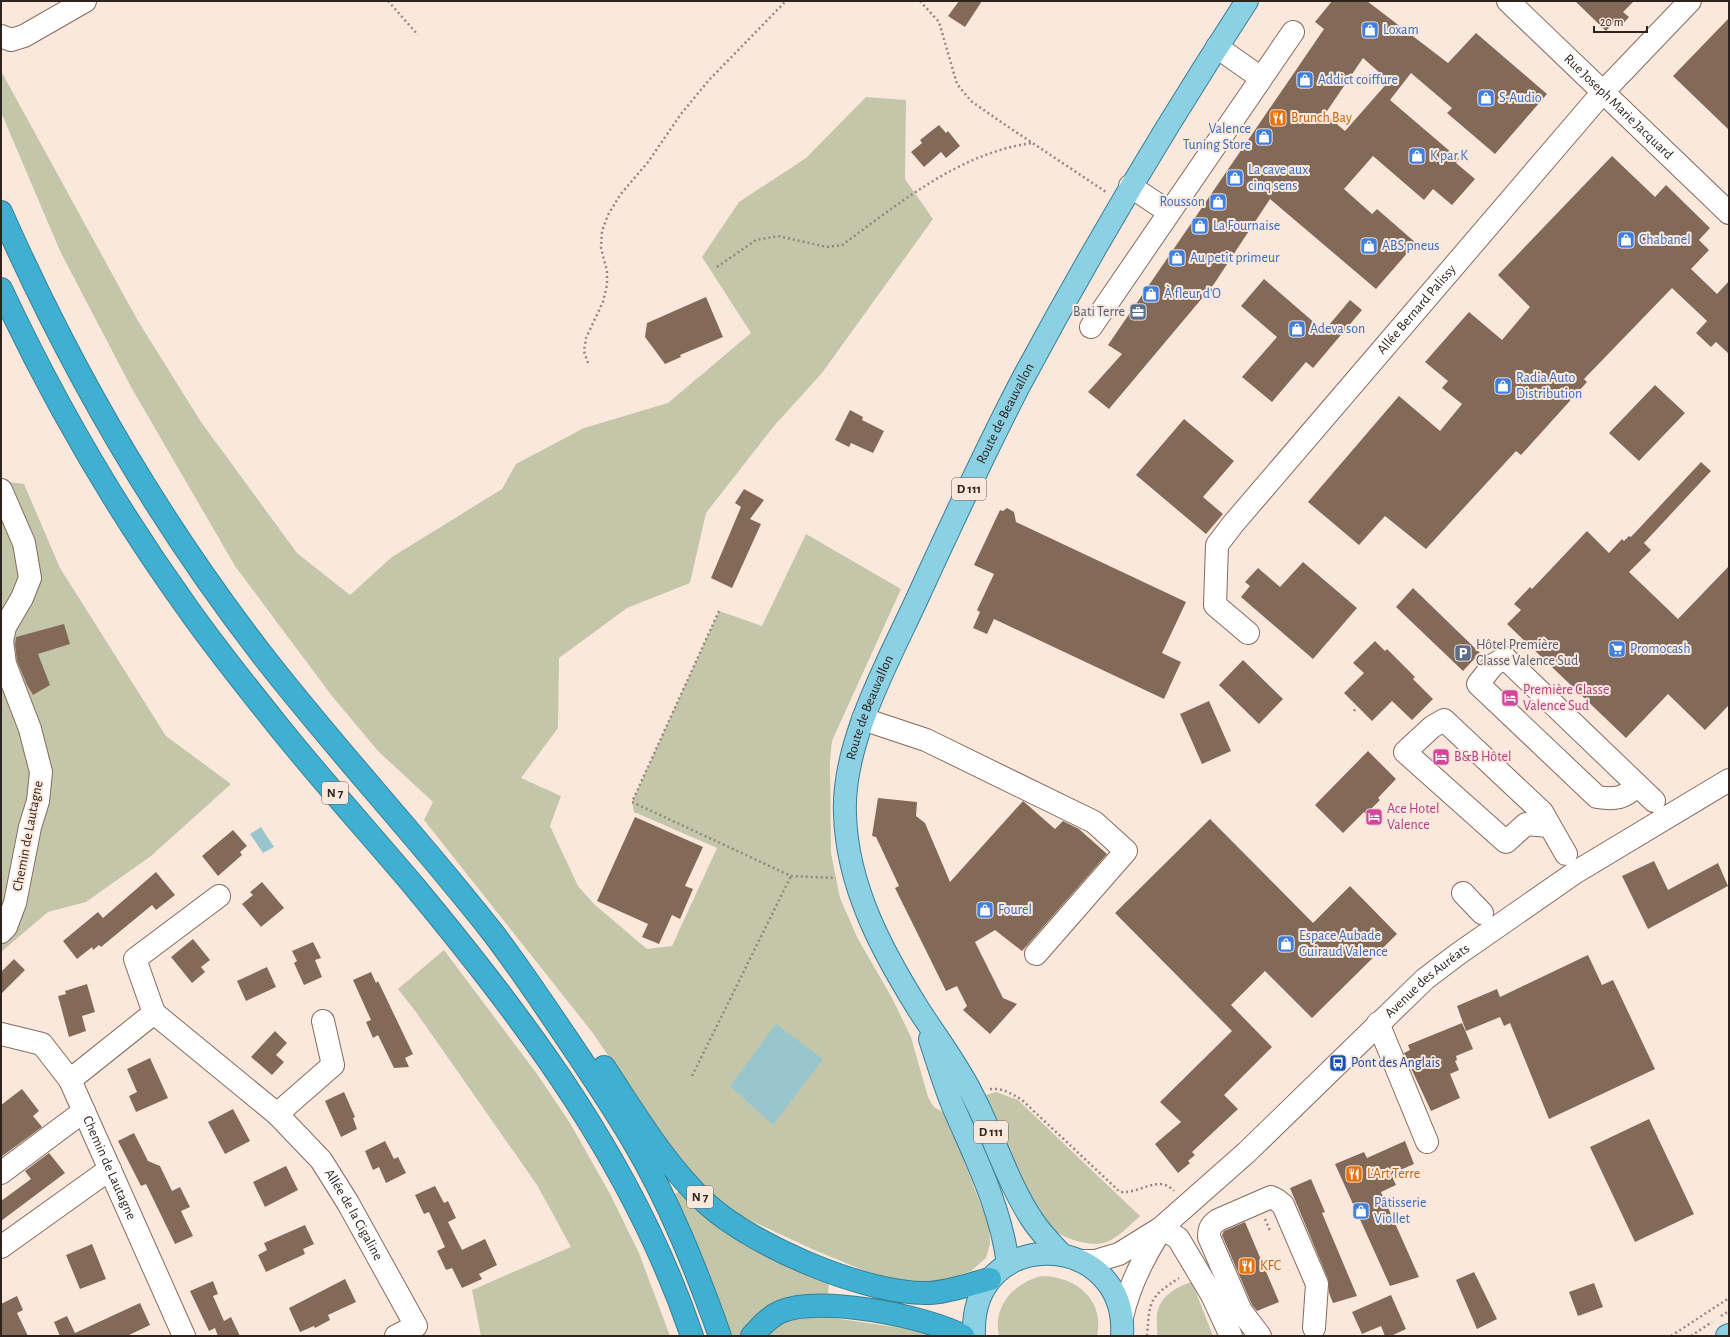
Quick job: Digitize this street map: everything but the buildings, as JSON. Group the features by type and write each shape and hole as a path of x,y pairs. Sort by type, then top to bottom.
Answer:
{"highway":[{"name":"N 7","path":"1,212 67,349 132,465 179,540 237,622 306,710 442,870 504,948 586,1040 663,1156 708,1205 729,1222 784,1253 846,1278 885,1289 905,1293 943,1292 990,1279"},
{"name":"N 7","path":"1,289 23,336 107,487 185,606 285,735 444,923 539,1045 597,1133 631,1193 656,1244 692,1336"},
{"name":"N 7","path":"504,948 573,1047 633,1140 674,1219 720,1336"},
{"name":"N 7","path":"656,1244 682,1336"},
{"path":"752,1336 759,1328 779,1312 794,1308 816,1306 862,1310 924,1321 947,1328 963,1336"}],"main road":[{"name":"Route de Beauvallon","path":"919,1010 876,934 855,879 848,845 845,814 846,782 863,719 943,543 1018,388 1126,194 1247,1"},
{"name":"D 111","path":"919,1010 955,1062 973,1094 1022,1202 1034,1222 1061,1254"},
{"name":"D 111","path":"919,1010 952,1103 996,1206 1006,1244 1008,1264"},
{"path":"974,1336 973,1319 978,1298 990,1279 1008,1264 1025,1256 1042,1253 1061,1254 1082,1262 1097,1272 1108,1285 1117,1300 1122,1326"}],"street":[{"path":"1,36 12,40 24,36 85,1"},
{"name":"Allée Bernard Palissy","path":"1248,633 1214,606 1217,545 1233,524 1603,92 1690,1"},
{"name":"Rue Joseph Marie Jacquard","path":"1519,4 1603,92 1729,213"},
{"path":"1091,327 1293,32"},
{"path":"1217,47 1261,78"},
{"path":"1126,194 1170,212"},
{"name":"Chemin de Lautagne","path":"1,490 24,543 30,578 22,598 6,627 2,641 4,664 30,729 41,772 38,801 30,827 15,903 6,927 1,932"},
{"path":"1637,786 1626,796 1610,799 1597,797 1478,684 1493,665 1505,658 1654,801"},
{"path":"863,719 926,740 1094,822 1126,851 1036,954"},
{"path":"1549,826 1526,824 1506,842 1405,752 1432,727 1444,720 1542,812 1566,854"},
{"name":"Avenue des Auréats","path":"1082,1262 1096,1261 1119,1254 1161,1228 1247,1152 1378,1023 1425,979 1541,895 1622,843 1729,780"},
{"path":"1463,893 1482,913"},
{"path":"70,1080 154,1013 135,959 219,896"},
{"name":"Allée de la Cigaline","path":"154,1013 276,1114 321,1160 348,1203 416,1326 396,1336"},
{"path":"276,1114 333,1065 323,1021"},
{"path":"1378,1023 1427,1142"},
{"name":"Chemin de Lautagne","path":"1,1034 42,1044 70,1080 184,1336"},
{"path":"1,1173 84,1111"},
{"path":"1,1247 110,1169"},
{"path":"1260,1336 1241,1311 1208,1237 1209,1229 1212,1224 1218,1220 1271,1197 1283,1205 1317,1284 1314,1328"},
{"path":"1161,1228 1178,1238 1189,1270 1212,1295 1231,1336"},
{"name":"Avenue des Auréats","path":"1122,1326 1126,1300 1137,1270 1161,1228"}],"path":[{"path":"388,1 418,35"},
{"path":"588,363 584,351 586,338 603,302 607,285 607,271 601,248 602,231 608,215 620,195 648,162 681,114 709,80 786,1"},
{"path":"920,1 939,22 957,84 971,101 1032,143 1126,194"},
{"path":"717,267 756,240 778,236 827,247 842,245 926,184 975,158 1013,145 1032,143"},
{"path":"719,611 632,802 790,876 855,879"},
{"path":"692,1076 790,876"},
{"path":"984,1089 997,1088 1009,1092 1022,1100 1120,1192 1129,1192 1159,1183 1168,1186 1186,1206"},
{"path":"1147,1336 1151,1302 1165,1287 1189,1270"},
{"path":"1671,1336 1729,1298"},
{"path":"1691,1336 1729,1310"}],"green space":[{"path":"1,71 138,321 201,422 297,553 350,595 392,557 502,489 516,464 584,428 668,403 751,333 702,257 739,202 806,158 866,97 906,100 905,179 933,219 822,373 774,426 706,513 690,583 627,608 559,658 558,728 521,778 561,796 550,826 578,886 594,904 647,949 672,946 717,848 634,812 632,802 719,611 762,626 806,534 901,589 832,741 830,761 831,853 840,898 858,939 892,998 911,1037 928,1097 934,1107 946,1114 989,1226 990,1244 986,1258 971,1271 948,1279 908,1284 860,1269 812,1249 743,1217 706,1192 676,1154 592,1032 424,820 433,802 378,751 332,696 235,566 131,387 60,251 1,112"},
{"path":"1,481 24,484 60,568 166,736 231,784 151,856 86,902 48,912 1,952"},
{"path":"444,950 537,1074 570,1123 610,1194 639,1253 670,1336 481,1336 472,1290 571,1247 537,1185 416,1012 398,989"},
{"path":"996,1092 1018,1100 1140,1216 1118,1236 1109,1241 1095,1244 1079,1242 1063,1236 1051,1228 1043,1219 1033,1203 982,1096"},
{"path":"682,1189 829,1280 828,1296 815,1295 788,1298 776,1304 743,1336 733,1336 710,1277 674,1195"},
{"path":"1041,1276 1065,1280 1076,1285 1085,1292 1092,1301 1096,1311 1098,1323 1097,1336 999,1336 999,1315 1007,1297 1022,1284"},
{"path":"1192,1282 1213,1336 1157,1336 1157,1314 1161,1302 1170,1293"},
{"path":"826,1317 910,1329 940,1336 766,1336 779,1324 795,1319"}],"water":[{"path":"261,827 274,847 263,853 250,834"},
{"path":"776,1024 823,1059 773,1125 730,1086"}],"place":[{"name":"Loxam","path":"1370,30"},
{"name":"Addict coiffure","path":"1305,80"},
{"name":"S-Audio","path":"1486,98"},
{"name":"Brunch Bay","path":"1278,118"},
{"name":"Valence Tuning Store","path":"1264,137"},
{"name":"K par K","path":"1417,156"},
{"name":"La cave aux cinq sens","path":"1235,178"},
{"name":"Rousson","path":"1218,202"},
{"name":"La Fournaise","path":"1200,226"},
{"name":"Chabanel","path":"1626,240"},
{"name":"ABS pneus","path":"1369,246"},
{"name":"Au petit primeur","path":"1177,258"},
{"name":"À fleur d'O","path":"1151,294"},
{"name":"Bati Terre","path":"1138,312"},
{"name":"Adeva son","path":"1297,329"},
{"name":"Radia Auto Distribution","path":"1503,386"},
{"name":"Promocash","path":"1617,649"},
{"name":"Hôtel Première Classe Valence Sud","path":"1463,653"},
{"name":"Première Classe Valence Sud","path":"1510,698"},
{"name":"B&B Hôtel","path":"1441,757"},
{"name":"Ace Hotel Valence","path":"1374,817"},
{"name":"Fourel","path":"985,910"},
{"name":"Espace Aubade Guiraud Valence","path":"1286,944"},
{"name":"Pont des Anglais","path":"1338,1063"},
{"name":"L'Art Terre","path":"1354,1174"},
{"name":"Pâtisserie Viollet","path":"1361,1211"},
{"name":"KFC","path":"1247,1266"}]}
